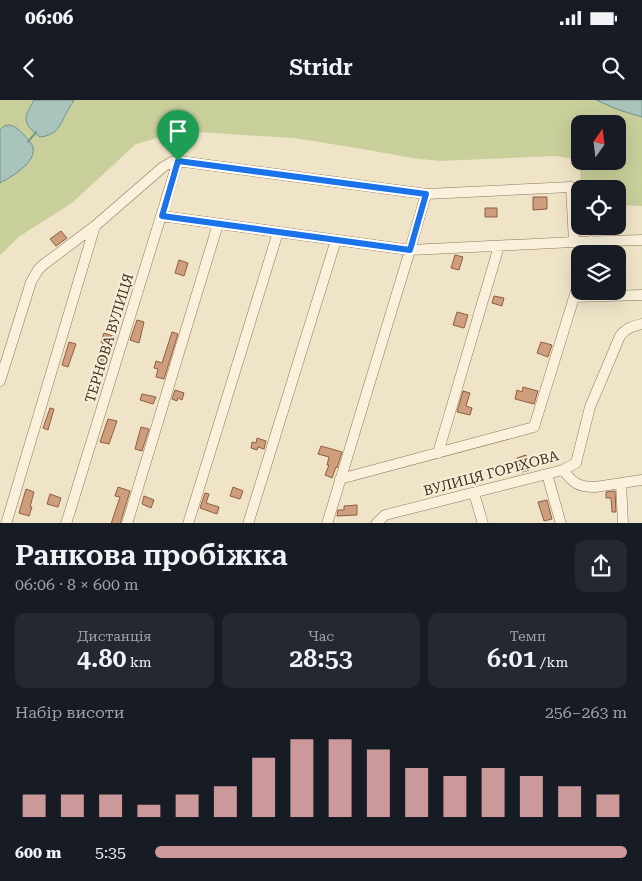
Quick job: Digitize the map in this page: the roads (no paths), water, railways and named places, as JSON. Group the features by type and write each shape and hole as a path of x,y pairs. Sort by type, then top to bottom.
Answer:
{"street":[{"path":"0,381 3,360 35,275 43,265 95,226 167,163 178,161 426,194 571,187 574,242"},
{"name":"ТЕРНОВА ВУЛИЦЯ","path":"66,523 178,161"},
{"path":"327,523 426,194"},
{"path":"162,216 410,250 642,240"},
{"path":"127,523 218,224"},
{"path":"6,523 95,226"},
{"path":"188,523 278,232"},
{"path":"248,523 336,240"},
{"path":"590,245 591,241"},
{"path":"438,453 499,246"},
{"path":"626,295 642,295"},
{"path":"340,479 534,427 573,300"},
{"name":"ВУЛИЦЯ ГОРІХОВА","path":"377,523 385,515 563,470 576,463 590,407 620,336 627,329 642,324"},
{"path":"563,470 572,482 582,486 595,487 642,480"},
{"path":"547,474 561,523"},
{"path":"621,483 622,523"},
{"path":"474,492 483,523"}],"water":[{"path":"34,100 74,100 57,130 40,137 30,128 26,120"},
{"path":"596,100 642,100 642,117 619,110"},
{"path":"9,125 17,128 28,140 33,148 33,154 22,169 0,183 0,130 4,126"}],"waterway":[{"path":"28,142 36,132"}]}
